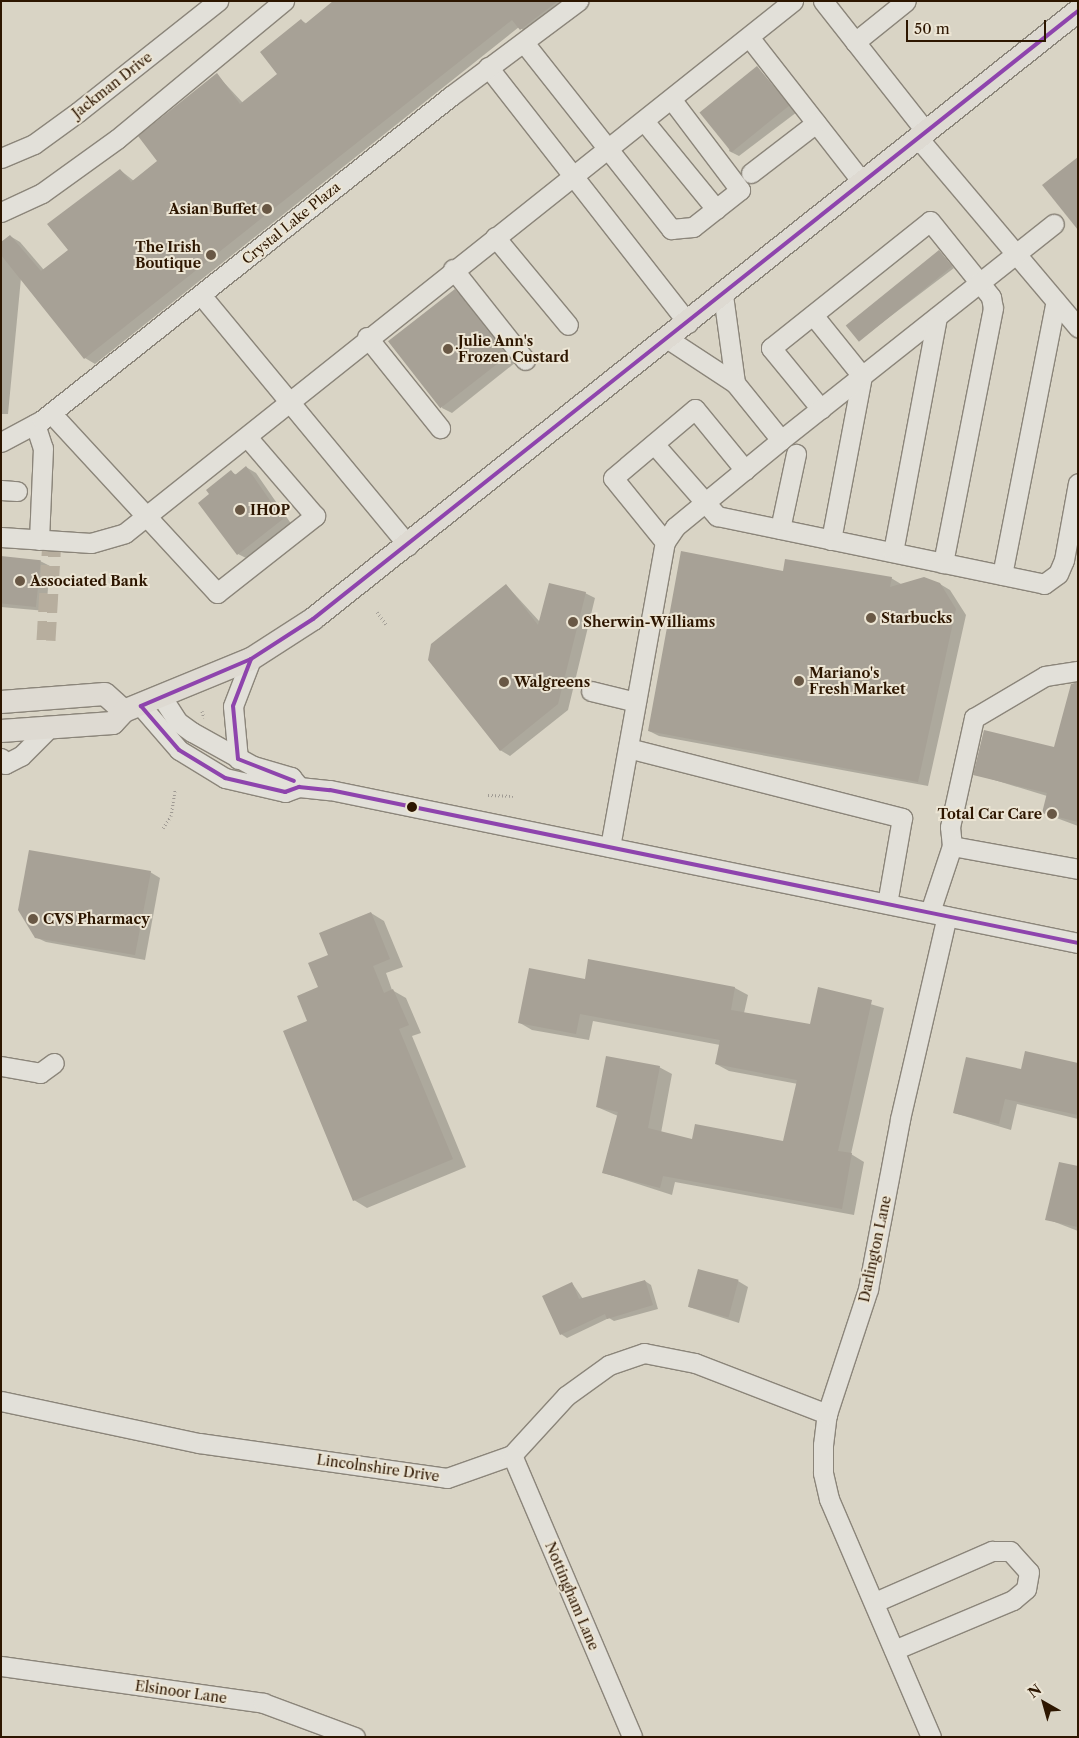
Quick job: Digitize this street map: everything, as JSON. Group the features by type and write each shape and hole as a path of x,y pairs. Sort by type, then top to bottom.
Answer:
{"main road":[{"path":"1,731 46,731 114,723 133,709 163,699 251,660 313,619 668,339 1078,11"},
{"path":"1,702 105,694 133,709"}],"street":[{"name":"Jackman Drive","path":"1,158 34,144 78,112 218,1"},
{"path":"1,212 42,193 116,139 284,1"},
{"name":"Crystal Lake Plaza","path":"1,442 51,413 488,67 525,44 578,1"},
{"path":"1,537 91,543 126,533 247,437 367,337 672,100 793,1"},
{"path":"823,1 922,135 1078,327"},
{"path":"855,42 904,2"},
{"path":"749,37 863,183"},
{"path":"525,44 671,229 693,227 740,190 672,100"},
{"path":"488,67 572,178 688,323"},
{"path":"644,121 716,209"},
{"path":"751,173 816,123"},
{"path":"820,409 771,348 930,221 991,296 990,332 944,563"},
{"path":"610,847 665,542 703,503 1054,224"},
{"path":"495,237 568,326"},
{"path":"453,269 525,360"},
{"path":"201,295 408,545"},
{"path":"723,295 735,383"},
{"path":"1002,575 1056,301"},
{"path":"813,315 862,376 831,540"},
{"path":"893,552 937,317"},
{"path":"367,337 440,428"},
{"path":"668,339 735,383 781,440"},
{"path":"665,542 613,478 696,409 745,470"},
{"path":"51,413 144,518 217,593 315,516 247,437"},
{"path":"35,424 43,448 39,540"},
{"path":"654,444 703,503 717,516 1044,584 1058,574 1078,483"},
{"path":"780,529 796,454"},
{"path":"238,759 233,706 251,660"},
{"path":"1078,671 1045,676 974,718 950,827 952,846 1078,869"},
{"path":"591,691 636,702"},
{"path":"163,699 178,722 238,759 291,777 299,788"},
{"path":"133,709 158,732 202,767 225,778 285,792 299,788 330,790 1078,943"},
{"path":"1,758 5,764 21,756 46,731"},
{"path":"628,748 902,818 887,904"},
{"name":"Darlington Lane","path":"931,1737 830,1499 823,1473 827,1414 868,1289 952,846"},
{"path":"1,1066 40,1073 54,1064"},
{"name":"Lincolnshire Drive","path":"1,1402 199,1443 447,1478 512,1455 566,1396 609,1365 644,1353 695,1363 827,1414"},
{"name":"Nottingham Lane","path":"512,1455 632,1737"},
{"path":"875,1602 992,1551 1010,1551 1029,1572 1026,1589 1013,1600 894,1650"},
{"name":"Elsinoor Lane","path":"1,1666 263,1703 355,1737"}],"path":[{"path":"377,612 386,624"},
{"path":"163,828 171,816 175,790"},
{"path":"488,795 513,796"}],"building":[{"path":"333,1 558,1 520,30 512,20 84,359 1,255 1,242 10,235 41,271 68,250 47,224 120,169 131,182 157,161 138,136 217,73 240,104 277,74 260,52 301,19 305,24"},
{"path":"757,66 789,106 732,152 699,113"},
{"path":"1078,157 1078,230 1042,185"},
{"path":"939,250 952,266 859,342 846,326"},
{"name":"Julie Ann's Frozen Custard","path":"455,289 507,356 440,408 388,341"},
{"name":"IHOP","path":"246,466 283,519 237,555 198,503 209,494 206,490 231,470 235,475"},
{"name":"Mariano's Fresh Market","path":"681,551 783,571 785,559 892,577 890,587 924,577 940,583 956,609 918,782 648,731"},
{"name":"Associated Bank","path":"1,556 41,560 36,607 1,603"},
{"name":"Walgreens","path":"549,583 586,592 558,704 500,751 428,660 431,644 506,584 538,625"},
{"path":"1078,682 1078,822 1042,813 1047,793 973,775 984,730 1054,747 1071,684"},
{"name":"CVS Pharmacy","path":"29,850 151,871 135,955 35,938 18,910"},
{"path":"371,912 390,959 373,966 384,993 393,989 409,1025 399,1029 453,1159 353,1201 283,1031 307,1021 297,996 318,987 308,963 328,955 319,933"},
{"path":"588,959 735,987 731,1010 810,1024 818,987 872,1000 838,1151 852,1153 842,1209 663,1176 660,1188 602,1173 618,1112 596,1107 606,1056 660,1066 648,1128 692,1139 695,1124 783,1141 797,1080 715,1064 720,1040 580,1014 576,1034 518,1023 529,968 585,979"},
{"path":"1025,1051 1078,1063 1078,1115 1005,1099 999,1124 953,1113 966,1057 1021,1069"},
{"path":"1059,1162 1078,1166 1078,1227 1045,1220"},
{"path":"698,1269 739,1280 728,1318 688,1307"},
{"path":"645,1280 653,1305 607,1319 605,1314 560,1335 542,1296 572,1282 579,1299"}],"tunnel":[{"path":"46,640 52,540"}],"transit line":[{"path":"1078,11 313,619 251,659 141,706 179,750 225,778 285,792 299,787 330,790 1078,943"},
{"path":"251,659 233,706 238,759 294,781"}],"place":[{"name":"Asian Buffet","path":"267,209"},
{"name":"The Irish Boutique","path":"211,255"},
{"name":"Julie Ann's Frozen Custard","path":"448,349"},
{"name":"IHOP","path":"240,510"},
{"name":"Associated Bank","path":"20,581"},
{"name":"Starbucks","path":"871,618"},
{"name":"Sherwin-Williams","path":"573,622"},
{"name":"Mariano's Fresh Market","path":"799,681"},
{"name":"Walgreens","path":"504,682"},
{"name":"Total Car Care","path":"1052,814"},
{"name":"CVS Pharmacy","path":"33,919"}]}
